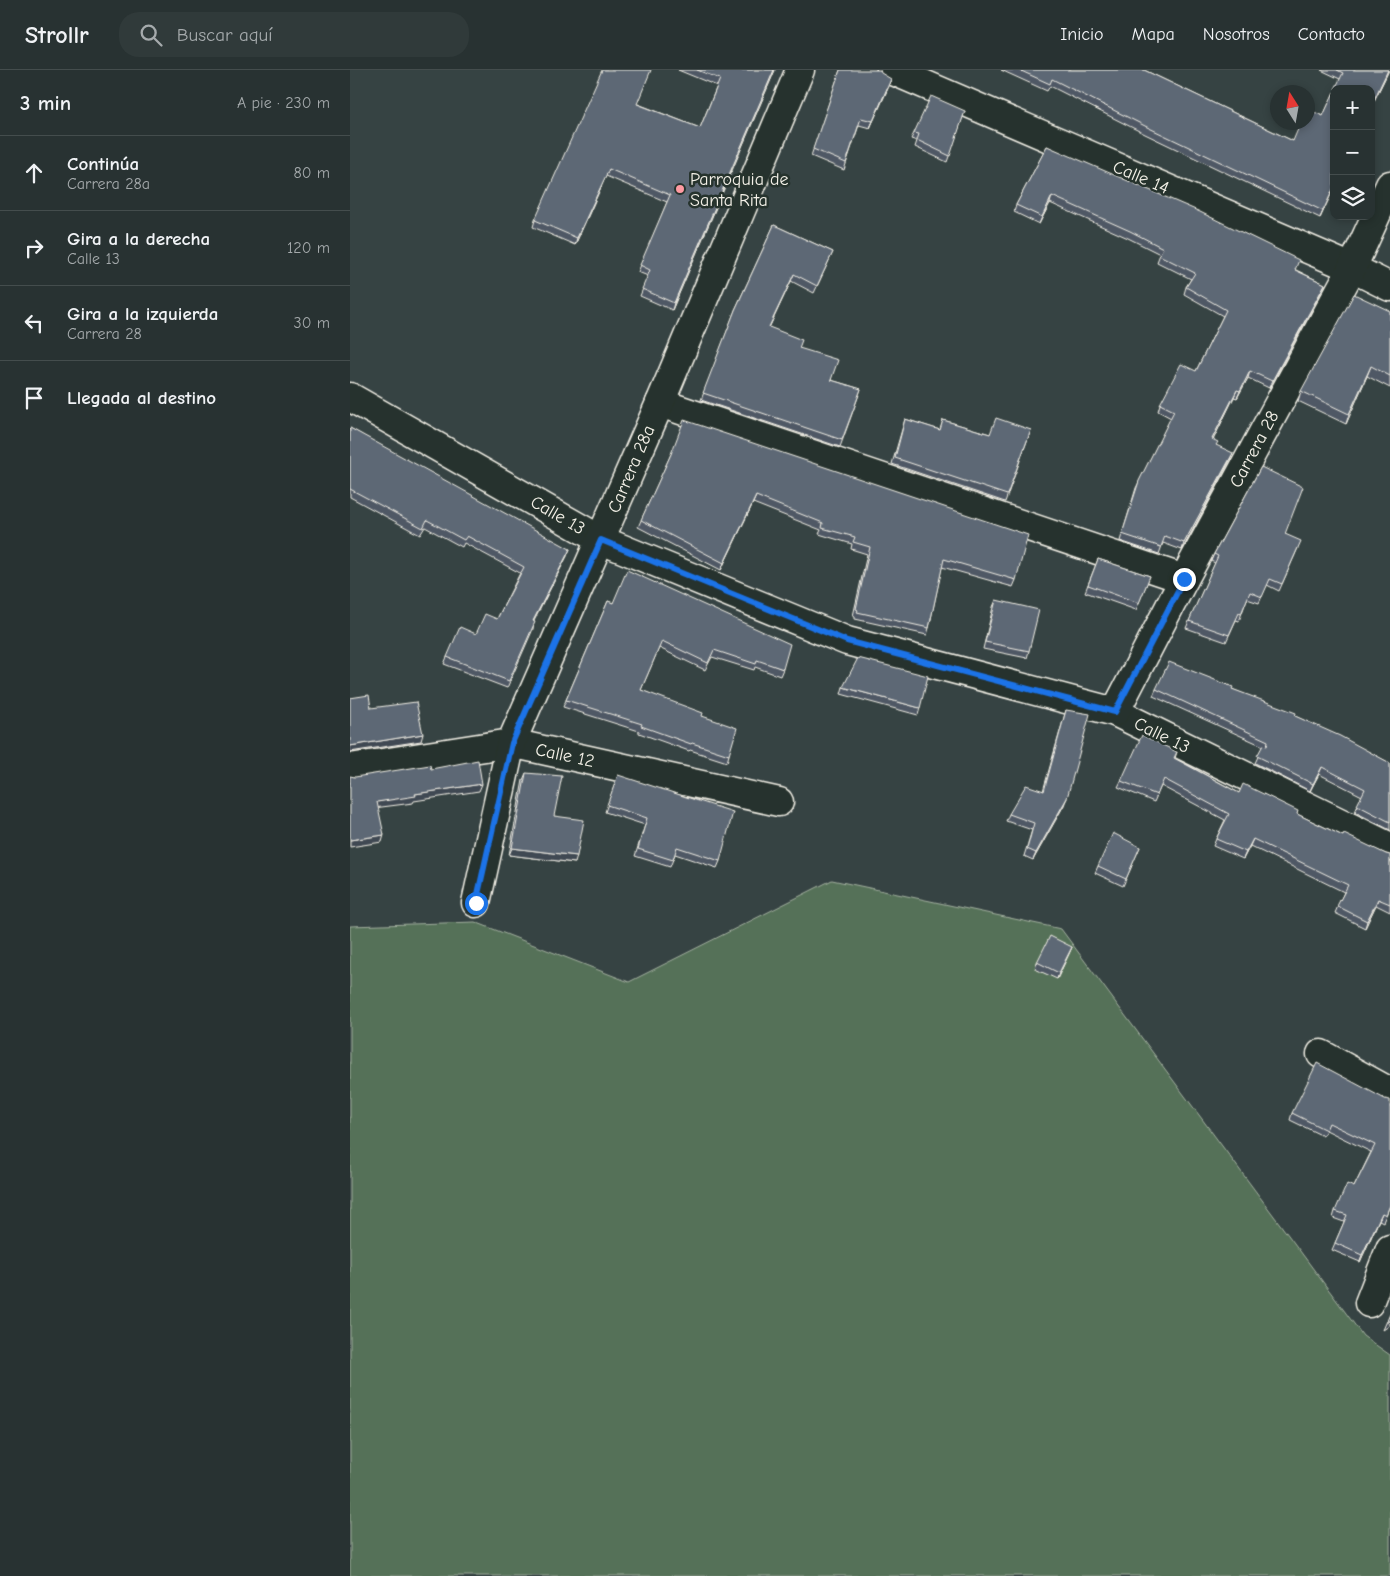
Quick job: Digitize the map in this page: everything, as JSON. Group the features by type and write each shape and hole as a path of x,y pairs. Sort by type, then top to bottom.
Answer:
{"street":[{"name":"Carrera 28a","path":"476,903 512,743 601,540 800,70"},
{"name":"Calle 14","path":"891,70 1352,268 1390,287"},
{"name":"Carrera 28","path":"1115,712 1184,579 1352,268 1390,185"},
{"name":"Calle 13","path":"350,396 601,540 847,641 1115,712 1390,848"},
{"path":"660,402 1184,579"},
{"name":"Calle 12","path":"350,768 512,743 779,802"},
{"path":"1321,1054 1390,1092"},
{"path":"1368,1302 1390,1249"}],"green space":[{"path":"832,880 1061,929 1363,1336 1390,1355 1390,1576 350,1576 350,926 475,922 629,982"}],"building":[{"name":"Parroquia de Santa Rita","path":"602,70 651,70 637,104 700,128 720,79 697,70 774,70 674,303 642,289 650,270 640,265 670,195 609,169 577,238 535,220"},
{"path":"840,70 880,70 881,73 891,79 873,121 861,118 846,163 813,149"},
{"path":"1019,70 1144,70 1293,141 1298,130 1315,130 1315,112 1323,116 1330,101 1330,196 1323,211 1147,127 1052,79 1050,84"},
{"path":"1337,70 1388,70 1375,98 1375,85 1337,85 1343,73"},
{"path":"931,96 965,111 950,156 917,140 919,134 914,133"},
{"path":"1047,146 1198,211 1299,260 1295,270 1325,284 1272,381 1250,371 1240,391 1237,390 1212,439 1218,442 1216,445 1233,453 1184,543 1165,536 1161,547 1122,534 1139,481 1174,411 1160,404 1181,364 1196,371 1226,310 1186,287 1195,273 1159,255 1163,248 1130,231 1052,196 1042,217 1016,205"},
{"path":"774,225 833,252 817,286 794,274 769,327 802,340 799,348 838,360 831,380 861,389 842,440 703,393 735,310"},
{"path":"1354,294 1390,311 1390,376 1371,366 1349,414 1301,391"},
{"path":"996,418 1031,430 1007,495 895,458 905,419 940,430 943,420 990,434"},
{"path":"684,420 1028,535 1016,580 944,559 929,628 857,612 858,610 856,609 870,547 853,542 855,537 822,528 823,523 756,496 724,563 641,520"},
{"path":"350,428 570,549 533,621 535,622 509,681 447,657 460,627 476,634 485,614 497,619 524,567 467,536 464,540 427,520 423,528 350,489"},
{"path":"1261,467 1303,487 1285,534 1301,541 1282,584 1270,579 1262,597 1250,592 1241,614 1239,613 1229,635 1189,621 1218,556 1214,554"},
{"path":"1098,559 1150,576 1139,603 1088,585"},
{"path":"627,570 790,644 783,669 757,660 756,664 714,650 708,663 662,641 641,690 703,713 702,716 737,728 729,755 691,744 641,726 642,724 566,700 608,601 613,603"},
{"path":"996,600 1039,610 1029,651 985,642"},
{"path":"858,658 928,676 920,708 843,687"},
{"path":"1169,662 1233,687 1232,689 1296,713 1295,716 1340,736 1390,763 1390,822 1357,805 1365,789 1322,767 1313,784 1257,756 1263,745 1267,746 1268,741 1156,689"},
{"path":"369,695 371,708 416,702 423,734 350,746 350,698"},
{"path":"1066,710 1090,714 1067,798 1036,853 1027,849 1034,823 1009,814 1026,785 1044,791"},
{"path":"1142,735 1177,752 1174,758 1239,793 1243,784 1298,811 1297,814 1343,836 1344,834 1390,855 1390,904 1378,899 1367,921 1337,906 1348,885 1253,839 1246,852 1216,839 1229,814 1164,779 1157,795 1121,781"},
{"path":"478,760 482,784 377,802 384,835 350,840 350,776 355,777 430,765 431,769"},
{"path":"526,773 562,776 554,816 584,820 577,856 512,848"},
{"path":"618,775 733,812 720,861 677,847 673,860 638,849 647,818 607,805"},
{"path":"1113,833 1140,847 1126,879 1098,866"},
{"path":"1050,936 1072,947 1059,973 1037,962"},
{"path":"1317,1063 1390,1100 1390,1205 1386,1215 1382,1213 1362,1255 1335,1243 1347,1215 1335,1211 1347,1184 1354,1187 1375,1145 1329,1123 1326,1130 1292,1113"}],"place":[{"name":"Parroquia de Santa Rita","path":"680,189"}],"route":[{"path":"476,903 512,743 601,540 847,641 1115,712 1184,579"}]}
